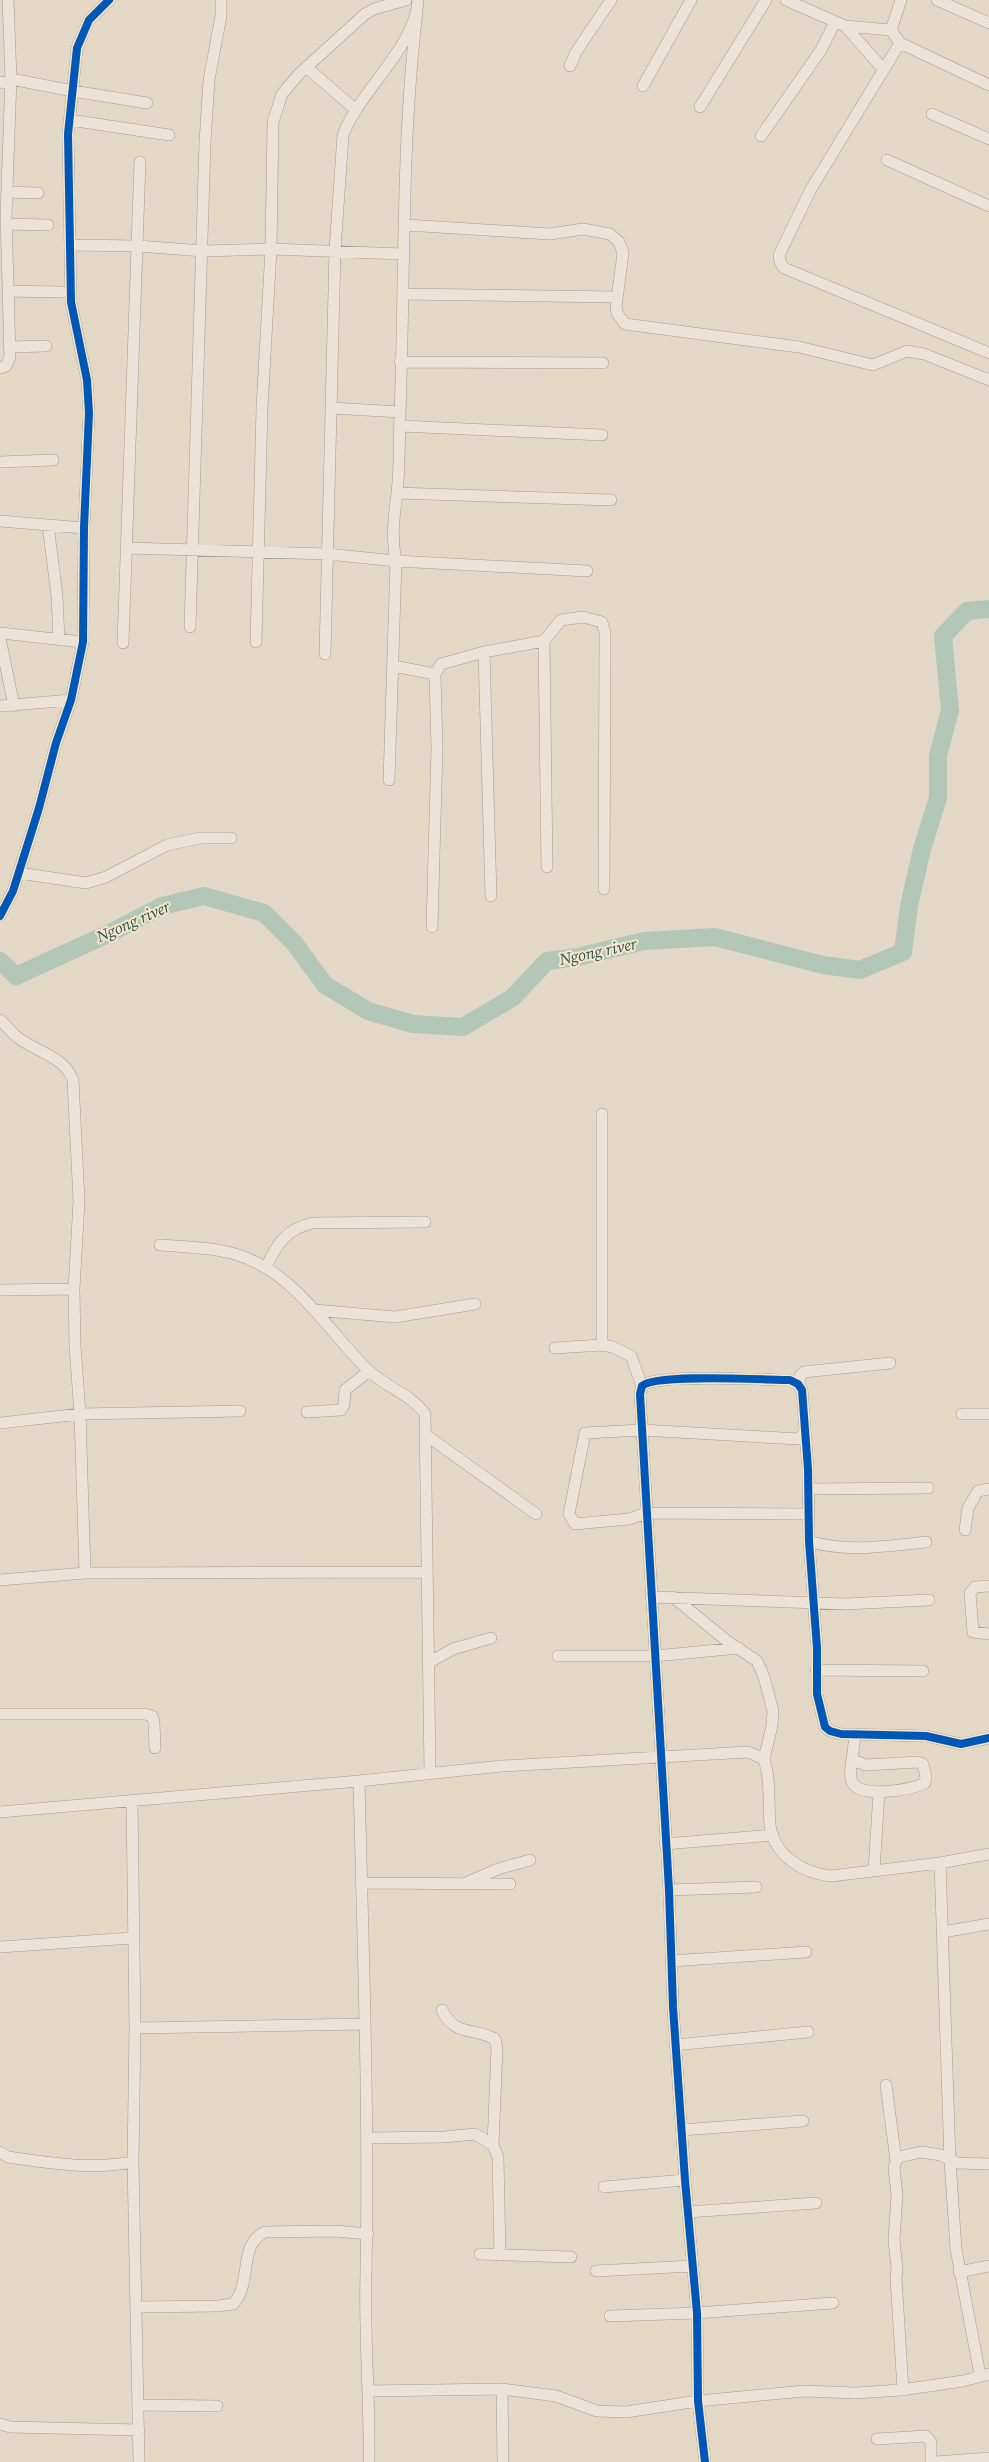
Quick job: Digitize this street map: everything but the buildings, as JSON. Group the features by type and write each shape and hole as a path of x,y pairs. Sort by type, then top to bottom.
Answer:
{"street":[{"path":"0,368 8,363 10,347 6,224 8,0"},
{"path":"0,916 14,892 70,700 83,642 84,528 89,413 87,380 71,302 70,120 76,48 89,20 109,0"},
{"path":"190,627 208,80 221,16 221,0"},
{"path":"256,642 262,408 272,249 273,122 282,94 306,67 365,14 374,9 406,0"},
{"path":"389,780 396,561 392,544 392,527 397,492 400,426 400,362 406,225 408,103 418,0"},
{"path":"570,66 576,52 611,0"},
{"path":"643,86 691,0"},
{"path":"700,107 766,0"},
{"path":"786,0 840,24 891,30 900,43 989,85"},
{"path":"812,11 816,0"},
{"path":"891,30 901,0"},
{"path":"937,0 989,23"},
{"path":"325,654 334,250 343,135 356,110 383,74 417,12"},
{"path":"840,24 883,69"},
{"path":"761,136 840,24"},
{"path":"900,43 811,189 779,254 780,262 784,268 989,352"},
{"path":"306,67 356,110"},
{"path":"6,80 73,92 147,102"},
{"path":"932,114 989,139"},
{"path":"70,120 169,135"},
{"path":"887,160 989,206"},
{"path":"122,643 140,162"},
{"path":"7,192 38,193"},
{"path":"6,224 48,225"},
{"path":"406,225 550,234 583,229 610,234 619,242 623,253 617,297 617,313 625,324 799,348 873,365 907,351 924,354 989,380"},
{"path":"70,244 138,246 203,251 272,249 404,254"},
{"path":"8,291 62,292"},
{"path":"403,294 617,297"},
{"path":"10,347 46,346"},
{"path":"400,362 603,363"},
{"path":"331,408 400,412"},
{"path":"400,426 602,435"},
{"path":"0,462 53,460"},
{"path":"397,492 611,500"},
{"path":"0,521 84,528"},
{"path":"48,525 57,596 59,640"},
{"path":"127,548 258,550 328,554 396,561 587,570"},
{"path":"547,868 544,641 561,620 595,618 605,626 604,889"},
{"path":"0,633 83,642"},
{"path":"0,638 14,706"},
{"path":"432,927 437,749 435,674 441,664 484,652 544,641"},
{"path":"484,652 491,896"},
{"path":"393,666 435,674"},
{"path":"0,706 70,700"},
{"path":"19,874 86,883 106,877 167,845 200,838 231,838"},
{"path":"0,1020 18,1037 58,1061 69,1070 73,1080 79,1201 74,1289 75,1346 80,1414 85,1573"},
{"path":"602,1114 602,1345"},
{"path":"266,1267 278,1242 303,1225 312,1223 425,1222"},
{"path":"160,1245 235,1254 266,1267 293,1289 314,1310 369,1371 422,1409 425,1414 430,1772"},
{"path":"0,1290 74,1289"},
{"path":"314,1310 395,1317 475,1304"},
{"path":"555,1348 602,1345 613,1347 631,1356 642,1386 640,1394 669,1890 675,2045 697,2313 698,2402 705,2462"},
{"path":"890,1363 804,1372 800,1376 799,1384 802,1390 805,1432 817,1694 825,1727 830,1731 855,1736 926,1736 961,1744 989,1738"},
{"path":"307,1412 341,1410 344,1405 346,1390 369,1371"},
{"path":"642,1386 658,1380 790,1380 799,1384"},
{"path":"0,1423 80,1414 240,1411"},
{"path":"962,1414 989,1414"},
{"path":"805,1432 799,1439 642,1430 585,1433 569,1514 574,1524 629,1519 646,1513 808,1514"},
{"path":"426,1435 536,1514"},
{"path":"808,1489 928,1488"},
{"path":"965,1530 972,1498 978,1491 989,1489"},
{"path":"809,1541 824,1546 879,1546 926,1542"},
{"path":"0,1580 85,1573 426,1572"},
{"path":"989,1586 975,1587 970,1593 974,1632 989,1634"},
{"path":"651,1597 845,1604 929,1600"},
{"path":"673,1597 757,1661 764,1677 773,1711 772,1726 764,1759 769,1780 770,1826 784,1854 796,1866 817,1874 831,1876 940,1863 989,1854"},
{"path":"428,1663 453,1649 490,1638"},
{"path":"558,1656 655,1656 739,1648"},
{"path":"816,1670 923,1671"},
{"path":"0,1714 145,1714 152,1716 154,1722 155,1748"},
{"path":"852,1760 866,1765 918,1762 923,1764 926,1778 925,1783 905,1790 879,1792 864,1791 854,1785 851,1777 852,1760 855,1736"},
{"path":"0,1812 359,1781 430,1772 502,1766 660,1759 748,1752 764,1759"},
{"path":"359,1781 367,2138 368,2234 366,2273 369,2462"},
{"path":"874,1871 879,1792"},
{"path":"132,1800 133,2162 139,2462"},
{"path":"666,1844 773,1835"},
{"path":"466,1883 498,1869 530,1860"},
{"path":"368,2391 502,2389 556,2396 597,2411 626,2412 804,2391 855,2394 903,2390 963,2381 984,2374 956,2249 950,2160 940,1863"},
{"path":"361,1883 510,1884"},
{"path":"669,1890 756,1887"},
{"path":"943,1932 989,1924"},
{"path":"0,1948 132,1938"},
{"path":"671,1961 806,1952"},
{"path":"442,2010 449,2023 457,2028 489,2036 495,2040 497,2048 493,2145 498,2157 500,2254"},
{"path":"134,2028 364,2024"},
{"path":"675,2045 808,2032"},
{"path":"886,2085 896,2161 894,2168 897,2195 894,2240 903,2390"},
{"path":"681,2130 803,2121"},
{"path":"367,2138 444,2137 475,2134 493,2145"},
{"path":"0,2152 8,2156 87,2167 106,2167 133,2162"},
{"path":"896,2161 899,2157 922,2152 941,2155 950,2160 965,2164 989,2164"},
{"path":"604,2187 685,2180"},
{"path":"688,2212 816,2203"},
{"path":"137,2307 218,2306 233,2304 241,2293 251,2244 256,2236 265,2232 335,2231 368,2234"},
{"path":"480,2254 572,2257"},
{"path":"596,2270 692,2266"},
{"path":"960,2272 989,2266"},
{"path":"610,2316 697,2313 833,2303"},
{"path":"502,2389 504,2462"},
{"path":"138,2405 217,2406"},
{"path":"0,2424 10,2427 139,2430"},
{"path":"877,2439 926,2436 931,2442 932,2462"},
{"path":"936,2462 989,2458"}],"waterway":[{"name":"Ngong river","path":"0,961 16,976 112,932 162,906 204,896 264,913 295,944 325,985 368,1011 413,1024 463,1027 512,998 547,961 578,957 644,941 715,937 823,965 860,970 903,952 909,906 922,849 938,798 938,756 950,710 943,636 967,611 989,609"}],"cycle path":[{"path":"0,916 13,891 39,808 56,743 71,700 83,642 84,528 89,413 87,380 71,302 68,134 77,48 89,20 109,0"},
{"path":"705,2462 698,2401 697,2313 685,2180 673,2007 669,1890 640,1394 642,1386 651,1382 689,1378 790,1380 798,1384 802,1390 808,1469 809,1541 817,1648 817,1694 825,1727 830,1731 841,1734 926,1736 961,1744 989,1738"}]}
